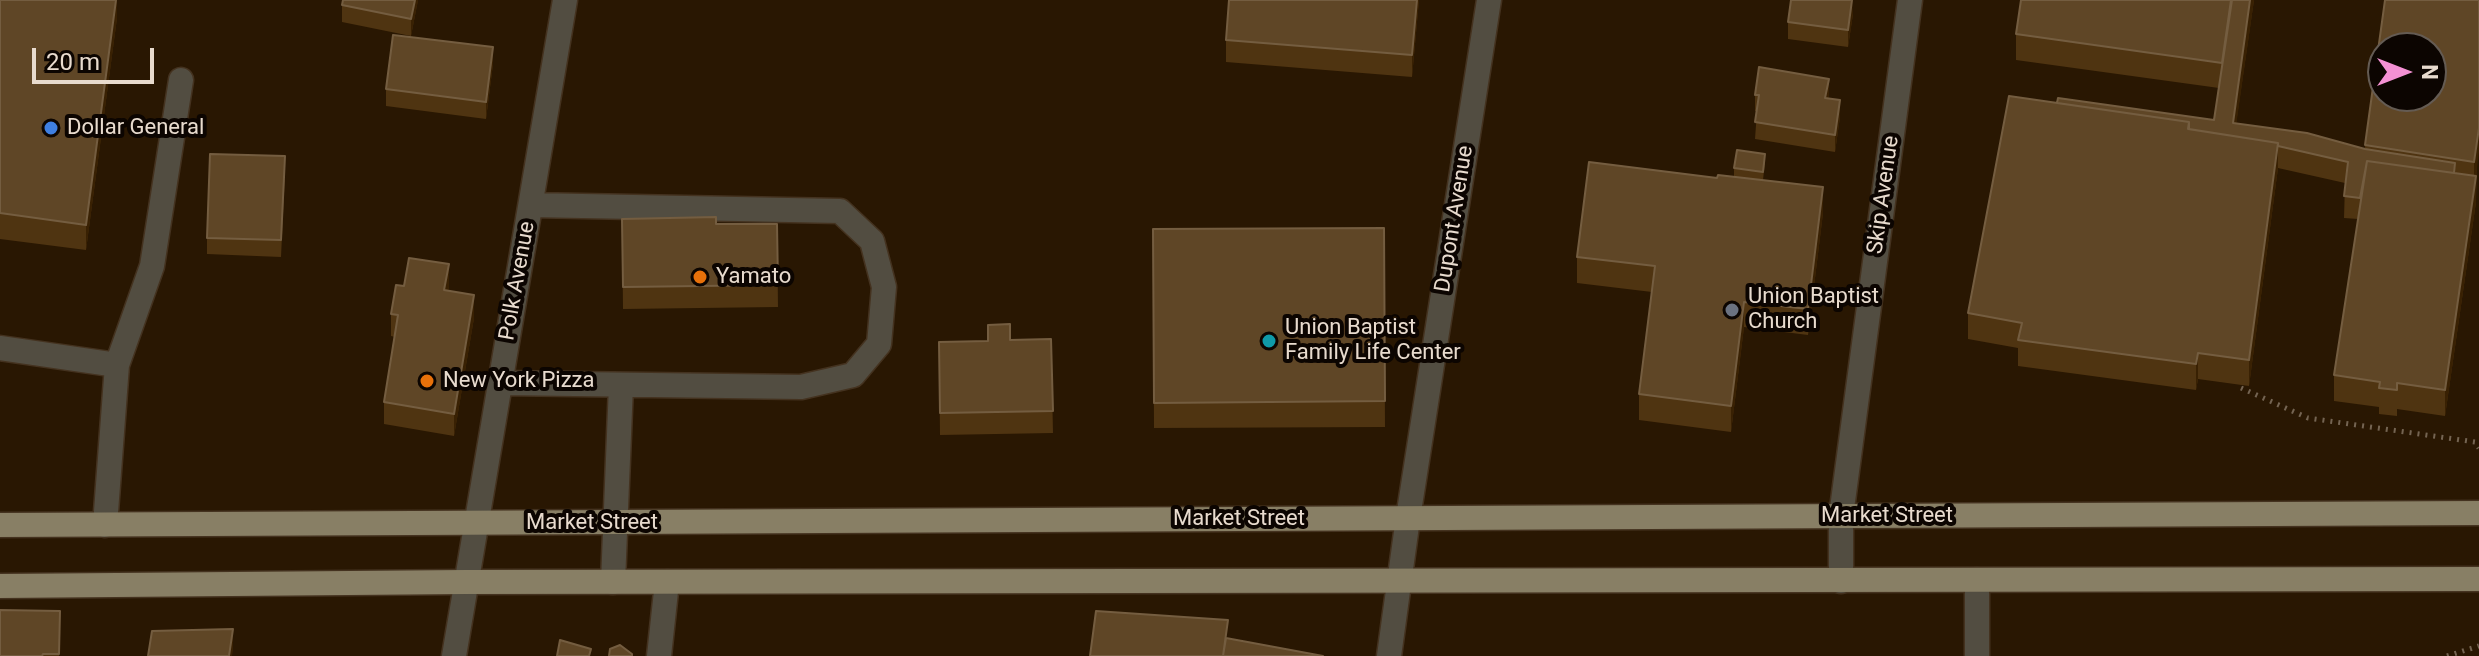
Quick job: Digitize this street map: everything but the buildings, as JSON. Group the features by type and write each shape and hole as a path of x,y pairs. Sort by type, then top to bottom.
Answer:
{"main road":[{"name":"Market Street","path":"0,525 2479,513"},
{"path":"0,586 465,582 2479,579"}],"street":[{"name":"Polk Avenue","path":"454,656 565,0"},
{"name":"Dupont Avenue","path":"1389,656 1398,581 1489,0"},
{"name":"Skip Avenue","path":"1841,581 1841,516 1910,0"},
{"path":"105,525 117,365 152,266 181,80"},
{"path":"500,383 801,387 853,375 879,344 884,287 872,241 840,211 531,205"},
{"path":"0,348 117,365"},
{"path":"613,582 621,385"},
{"path":"1977,580 1977,656"},
{"path":"659,656 667,582"}],"path":[{"path":"2241,388 2308,418 2475,442 2479,448"},
{"path":"2447,656 2479,646"}],"place":[{"name":"Dollar General","path":"51,128"},
{"name":"Yamato","path":"700,277"},
{"name":"Union Baptist Church","path":"1732,310"},
{"name":"Union Baptist Family Life Center","path":"1269,341"},
{"name":"New York Pizza","path":"427,381"}]}
